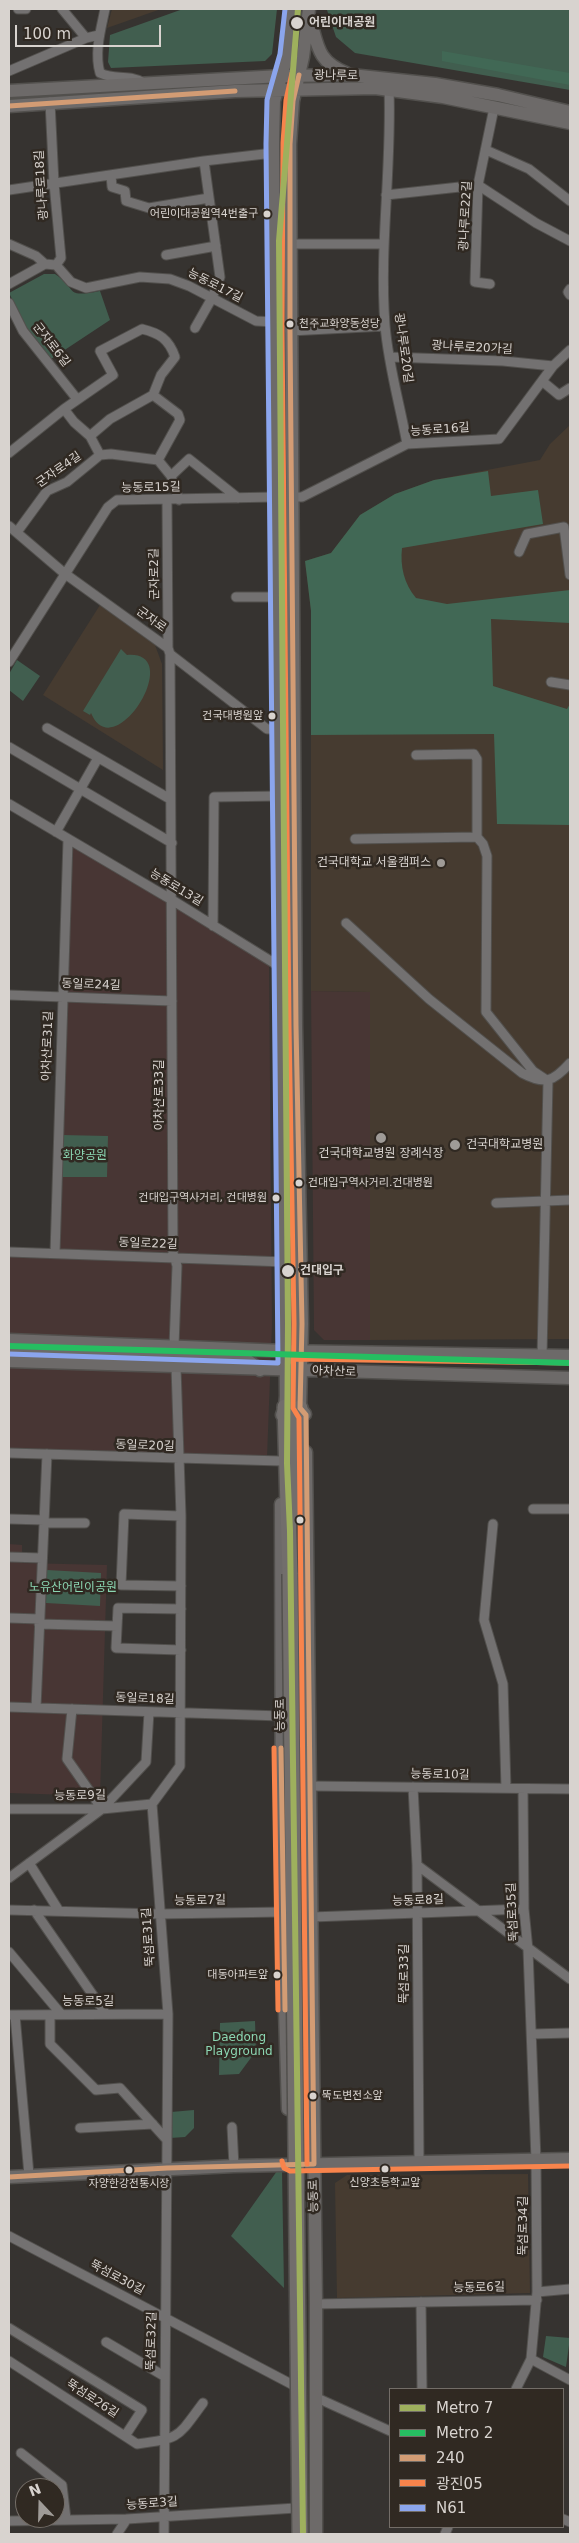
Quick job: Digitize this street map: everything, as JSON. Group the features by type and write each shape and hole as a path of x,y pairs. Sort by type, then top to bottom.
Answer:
{"highway":[{"path":"293,1407 300,2534"},
{"path":"293,1574 307,2534"}],"main road":[{"name":"능동로","path":"293,9 287,56 274,101 278,729 286,1371 293,1407 306,1415 316,2304 316,2534"},
{"name":"능동로","path":"297,2534 290,2164 282,1912 280,1418 293,1407 302,1372 290,331 290,144 293,101 299,75 308,11"},
{"path":"308,11 318,51 322,57 336,69 351,75"},
{"name":"광나루로","path":"9,92 299,75 351,75 435,84 498,95 570,112"},
{"name":"광나루로","path":"50,102 296,88 389,90 443,97 570,123"},
{"path":"9,106 50,102"},
{"path":"276,497 292,497"},
{"path":"282,1008 297,1006"},
{"name":"아차산로","path":"9,1340 286,1352 570,1356"},
{"path":"247,1360 260,1350"},
{"path":"9,1351 247,1360 260,1370"},
{"name":"아차산로","path":"9,1362 302,1372 570,1378"},
{"path":"9,2177 166,2168 290,2164 570,2159"}],"street":[{"path":"18,9 26,9"},
{"path":"62,9 86,38"},
{"path":"105,9 99,35 98,66 100,73 107,76 132,76 145,83"},
{"path":"9,71 86,38 99,35"},
{"name":"광나루로20길","path":"389,90 384,244 385,326 407,444"},
{"name":"광나루로18길","path":"50,102 54,183 61,258 56,265"},
{"name":"광나루로22길","path":"490,284 475,282 478,185 494,108"},
{"path":"486,150 528,169 570,200"},
{"path":"9,190 204,161 273,153"},
{"path":"195,328 212,298 220,277 204,161"},
{"path":"111,175 112,187 125,191 126,200 149,208 209,198"},
{"path":"386,195 478,185 536,223 570,241"},
{"path":"9,244 36,256 45,264"},
{"path":"290,244 384,244"},
{"path":"166,255 216,246"},
{"path":"9,284 45,264 56,265"},
{"name":"능동로17길","path":"56,265 71,282 86,288 148,277 180,282 256,321 275,322"},
{"path":"570,290 568,292 570,295"},
{"name":"군자로6길","path":"9,303 23,331 78,399"},
{"path":"290,331 385,326"},
{"path":"9,453 64,409 113,375 100,351 142,329 158,332 171,346 175,357 160,374 153,395 110,419 90,436"},
{"name":"능동로16길","path":"292,497 302,497 407,444 499,439 553,366 570,350"},
{"name":"광나루로20가길","path":"390,357 503,361 553,366"},
{"path":"542,381 560,396 570,388"},
{"path":"153,395 178,414 180,420 158,460 172,476 179,500"},
{"name":"군자로4길","path":"64,409 74,422 90,436 100,455"},
{"name":"군자로4길","path":"17,532 47,491 68,482 100,455 112,454 158,460"},
{"path":"172,476 189,459 238,498"},
{"name":"능동로15길","path":"64,573 108,507 117,500 167,501 276,497"},
{"name":"군자로2길","path":"167,501 169,651"},
{"name":"군자로","path":"9,526 64,573 169,651 267,729 278,729"},
{"path":"520,552 528,534 564,527 570,575"},
{"path":"9,662 64,573"},
{"path":"236,597 277,597"},
{"name":"아차산로33길","path":"169,651 175,1258 178,1266 174,1346"},
{"path":"551,682 570,685"},
{"path":"47,728 170,799"},
{"path":"9,747 172,843"},
{"path":"416,755 474,754 477,759 477,837 483,844 487,856 486,1012 533,1071 548,1081"},
{"path":"56,832 98,758"},
{"path":"213,926 214,797 279,796"},
{"name":"능동로13길","path":"9,804 172,900 282,968"},
{"path":"354,839 477,837"},
{"name":"아차산로31길","path":"55,1253 68,840"},
{"path":"346,922 422,992 513,1066 536,1080 548,1081 557,1076 570,1063"},
{"name":"동일로24길","path":"9,995 172,1001"},
{"path":"542,1356 548,1081"},
{"path":"496,1203 570,1200"},
{"name":"동일로22길","path":"9,1252 286,1262"},
{"path":"152,1804 180,1766 181,1516 176,1368"},
{"name":"동일로20길","path":"9,1453 180,1460 281,1461"},
{"path":"36,1708 47,1454"},
{"path":"533,1509 570,1509"},
{"path":"181,1516 124,1514 121,1585 181,1586"},
{"path":"9,1519 85,1523"},
{"path":"494,1524 484,1620 503,1684 506,1788"},
{"path":"9,1556 42,1558"},
{"path":"181,1609 118,1608 116,1648 181,1650"},
{"path":"9,1618 117,1626"},
{"name":"동일로18길","path":"9,1707 281,1716"},
{"path":"72,1709 67,1759 102,1810"},
{"path":"9,1878 102,1810 146,1762 149,1712"},
{"name":"능동로10길","path":"310,1786 570,1789"},
{"name":"뚝섬로33길","path":"413,1787 417,1865 419,2162"},
{"name":"뚝섬로35길","path":"523,1789 524,1909 528,1950 536,2160"},
{"name":"능동로9길","path":"9,1809 102,1810 152,1804"},
{"name":"뚝섬로31길","path":"152,1804 168,2014 166,2168"},
{"path":"29,1863 59,1911"},
{"path":"417,1865 481,1912 528,1950 570,1979"},
{"name":"능동로8길","path":"312,1917 524,1909"},
{"name":"능동로7길","path":"9,1910 160,1914 282,1912"},
{"path":"34,1910 106,2014"},
{"path":"9,1952 61,2014"},
{"path":"11,2014 29,2176"},
{"name":"능동로5길","path":"11,2014 168,2014"},
{"path":"50,2014 50,2044 96,2090 120,2088 167,2140"},
{"path":"532,2034 570,2033"},
{"path":"80,2128 153,2124"},
{"path":"232,2127 234,2166"},
{"name":"뚝섬로34길","path":"517,2388 532,2359 537,2296 536,2160"},
{"name":"뚝섬로32길","path":"164,2534 166,2168"},
{"name":"뚝섬로30길","path":"9,2236 294,2385"},
{"path":"537,2296 570,2290"},
{"name":"능동로6길","path":"316,2304 421,2302 537,2296"},
{"path":"421,2302 422,2388"},
{"path":"9,2328 142,2410 125,2436"},
{"path":"106,2342 164,2376"},
{"path":"532,2359 570,2380"},
{"name":"뚝섬로26길","path":"9,2361 137,2444 165,2440"},
{"path":"315,2397 389,2431"},
{"path":"165,2440 179,2435 203,2403"},
{"path":"21,2453 62,2485 66,2519"},
{"name":"능동로3길","path":"9,2522 66,2519 127,2519 165,2515 296,2508"},
{"path":"117,2534 127,2519"}],"shaded area":[{"path":"112,9 161,9 107,28"},
{"name":"건국대학교 서울캠퍼스","path":"570,425 570,1339 370,1340 370,992 311,991 311,611 305,561 331,553 360,515 395,494 434,480 540,460 550,444"},
{"path":"100,605 155,645 162,664 163,770 43,695"},
{"path":"68,840 269,960 272,1324 267,1458 9,1450 9,1253 57,1255"},
{"path":"311,991 370,992 370,1340 324,1340 314,1330"},
{"path":"9,1544 22,1545 22,1563 107,1565 100,1796 9,1793"},
{"path":"528,2174 530,2293 337,2298 335,2183 347,2175"}],"green space":[{"path":"183,9 277,9 272,54 265,61 111,68 108,62 110,35"},
{"path":"570,9 570,90 355,53 336,37 327,10"},
{"path":"442,51 570,73 570,85 442,61"},
{"path":"44,274 55,274 76,293 100,291 110,320 51,359 27,329 9,293"},
{"path":"488,471 491,496 538,490 543,524 402,548 404,574 408,587 416,598 447,604 570,590 570,623 491,619 493,686 567,709 570,704 570,825 497,824 494,734 311,735 311,611 305,561 331,553 360,515 395,494 434,480"},
{"path":"121,649 127,655 144,658 150,670 148,686 140,703 128,718 115,726 102,726 91,713 90,715 83,711"},
{"path":"17,660 40,676 23,701 9,690 9,674"},
{"name":"화양공원","path":"62,1135 108,1136 107,1177 62,1177"},
{"name":"노유산어린이공원","path":"47,1570 101,1573 100,1606 46,1603"},
{"name":"Daedong Playground","path":"255,2021 256,2051 239,2074 219,2075 220,2023"},
{"path":"194,2110 194,2128 185,2137 170,2138 171,2112"},
{"path":"277,2171 282,2171 284,2288 231,2236"},
{"path":"546,2336 570,2338 566,2367 543,2357"}],"metro line":[{"name":"7","path":"298,9 279,241 288,1324 287,1463 290,1531 303,2534"},
{"name":"2","path":"9,1346 570,1363"}],"transit line":[{"name":"N61","path":"9,1354 278,1363 266,144 267,100 280,54 285,9"},
{"name":"광진05","path":"292,73 286,100 283,143 282,331 294,1324 293,1408 299,1418 307,2164"},
{"name":"240","path":"9,2177 167,2168 314,2164 306,1415 300,1408 302,1324 296,1026 290,331 290,144 293,101 299,75"},
{"name":"240","path":"9,106 235,91"},
{"name":"광진05","path":"293,1363 293,1359 570,1363"},
{"name":"광진05","path":"274,1748 278,2010"},
{"name":"240","path":"281,1748 285,2010"},
{"name":"광진05","path":"282,2161 284,2168 290,2171 570,2166"}],"place":[{"name":"어린이대공원","path":"297,23"},
{"name":"어린이대공원역4번출구","path":"267,214"},
{"name":"천주교화양동성당","path":"290,324"},
{"name":"건국대병원앞","path":"272,716"},
{"name":"건국대학교 서울캠퍼스","path":"441,863"},
{"name":"건국대학교병원 장례식장","path":"381,1138"},
{"name":"건국대학교병원","path":"455,1145"},
{"name":"건대입구역사거리.건대병원","path":"299,1183"},
{"name":"건대입구역사거리, 건대병원","path":"276,1198"},
{"name":"건대입구","path":"288,1271"},
{"name":"대동아파트앞","path":"277,1975"},
{"name":"뚝도변전소앞","path":"313,2096"},
{"name":"신양초등학교앞","path":"385,2169"},
{"name":"자양한강전통시장","path":"129,2170"}]}
